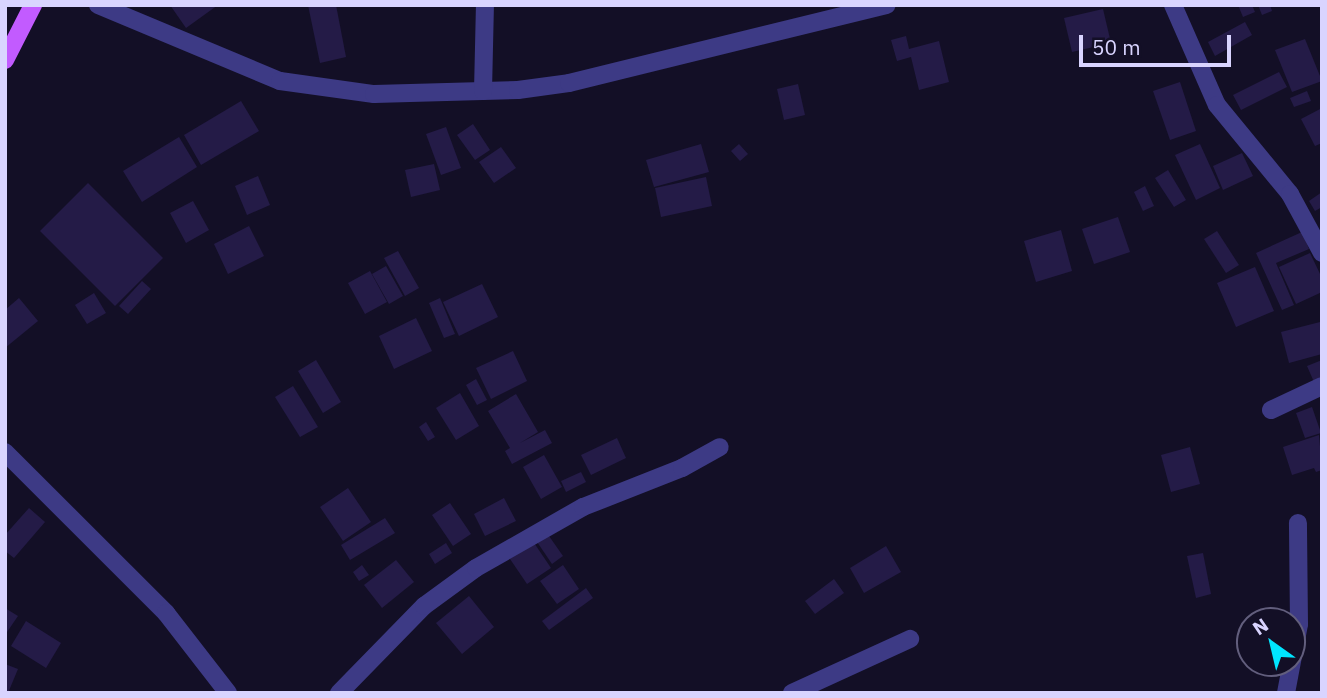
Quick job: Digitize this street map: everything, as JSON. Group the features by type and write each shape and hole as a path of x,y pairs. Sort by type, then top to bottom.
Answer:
{"main road":[{"path":"5,60 33,5"}],"street":[{"path":"98,5 299,86 374,94 483,91 569,83 887,5"},
{"path":"483,91 485,5"},
{"path":"1173,5 1223,114 1290,194 1322,253"},
{"path":"1271,410 1322,386"},
{"path":"339,693 424,606 477,568 583,507 682,468 720,447"},
{"path":"5,452 166,613 228,693"},
{"path":"1286,693 1299,624 1298,523"},
{"path":"792,693 910,639"}],"building":[{"path":"170,5 218,5 186,28"},
{"path":"308,5 336,5 346,57 320,63"},
{"path":"1238,5 1252,5 1255,12 1243,17"},
{"path":"1258,5 1270,5 1272,11 1262,15"},
{"path":"1103,9 1111,43 1072,52 1064,18"},
{"path":"1245,22 1252,35 1215,56 1208,42"},
{"path":"906,36 909,49 939,41 949,82 919,90 911,57 897,61 891,40"},
{"path":"1305,39 1322,81 1292,92 1275,50"},
{"path":"1279,72 1287,87 1241,110 1233,95"},
{"path":"1180,82 1196,131 1170,140 1153,91"},
{"path":"798,84 805,115 784,120 777,89"},
{"path":"1307,91 1311,101 1294,107 1290,98"},
{"path":"241,101 259,131 201,165 184,135"},
{"path":"1322,108 1322,143 1315,146 1301,119"},
{"path":"473,124 490,150 475,160 457,135"},
{"path":"446,127 461,168 441,175 426,134"},
{"path":"179,137 197,167 142,202 123,171"},
{"path":"701,144 709,172 654,187 646,160"},
{"path":"739,144 748,154 740,161 731,151"},
{"path":"1200,144 1220,188 1196,200 1175,155"},
{"path":"501,147 516,168 494,183 479,162"},
{"path":"1242,153 1253,176 1223,190 1213,166"},
{"path":"434,164 440,190 411,197 405,170"},
{"path":"1168,170 1186,200 1174,207 1155,178"},
{"path":"258,176 270,205 247,215 235,186"},
{"path":"706,177 712,206 661,217 655,188"},
{"path":"88,183 163,258 115,306 40,231"},
{"path":"1145,186 1154,206 1143,211 1134,192"},
{"path":"1322,192 1322,207 1315,211 1309,201"},
{"path":"193,201 209,230 186,243 170,213"},
{"path":"1118,217 1130,252 1094,264 1082,229"},
{"path":"249,226 264,256 228,274 214,244"},
{"path":"1061,230 1072,271 1036,282 1024,241"},
{"path":"1217,231 1239,265 1226,273 1204,239"},
{"path":"1302,232 1309,249 1276,263 1294,305 1282,310 1256,253"},
{"path":"398,251 419,288 405,296 384,258"},
{"path":"1310,253 1322,278 1322,292 1296,304 1279,267"},
{"path":"386,266 403,296 389,304 372,274"},
{"path":"1255,267 1274,311 1236,327 1217,283"},
{"path":"370,271 387,302 365,314 348,283"},
{"path":"142,281 151,289 128,314 119,306"},
{"path":"482,284 498,317 459,336 443,302"},
{"path":"94,293 106,313 87,324 75,305"},
{"path":"19,298 38,321 5,348 5,310"},
{"path":"440,298 455,334 444,338 429,303"},
{"path":"416,318 432,351 394,369 379,336"},
{"path":"1320,322 1322,354 1289,363 1281,332"},
{"path":"513,351 527,381 491,399 476,368"},
{"path":"316,360 341,402 323,413 298,371"},
{"path":"1322,360 1322,379 1314,382 1307,366"},
{"path":"476,379 487,400 477,405 466,385"},
{"path":"293,386 318,427 300,437 275,397"},
{"path":"460,393 479,426 456,440 436,408"},
{"path":"516,394 538,432 520,443 545,430 552,443 512,464 505,451 510,448 488,411"},
{"path":"1312,407 1321,433 1305,438 1296,413"},
{"path":"426,422 435,437 428,441 419,427"},
{"path":"1319,435 1322,470 1316,472 1314,468 1292,475 1283,447"},
{"path":"617,438 626,458 591,475 581,455"},
{"path":"1190,447 1200,484 1171,492 1161,455"},
{"path":"544,455 562,487 541,499 523,467"},
{"path":"581,472 586,482 566,492 561,481"},
{"path":"348,488 371,522 343,541 320,507"},
{"path":"504,498 516,521 485,536 474,514"},
{"path":"450,503 471,534 453,546 432,515"},
{"path":"29,508 45,522 14,558 5,551 5,535"},
{"path":"385,518 395,533 350,560 341,545"},
{"path":"542,526 563,556 552,564 531,533"},
{"path":"528,534 551,568 527,584 504,550"},
{"path":"446,543 452,553 435,564 429,554"},
{"path":"886,546 901,572 864,593 850,568"},
{"path":"1203,553 1211,594 1196,598 1187,556"},
{"path":"396,560 414,582 382,608 364,585"},
{"path":"362,565 369,575 359,581 353,572"},
{"path":"563,565 579,589 557,604 540,581"},
{"path":"834,579 844,593 815,614 805,601"},
{"path":"586,588 593,598 549,630 542,621"},
{"path":"469,596 494,627 462,654 436,623"},
{"path":"5,608 18,616 5,635"},
{"path":"26,621 61,643 46,668 11,646"},
{"path":"5,664 18,669 8,693 5,693"}]}
